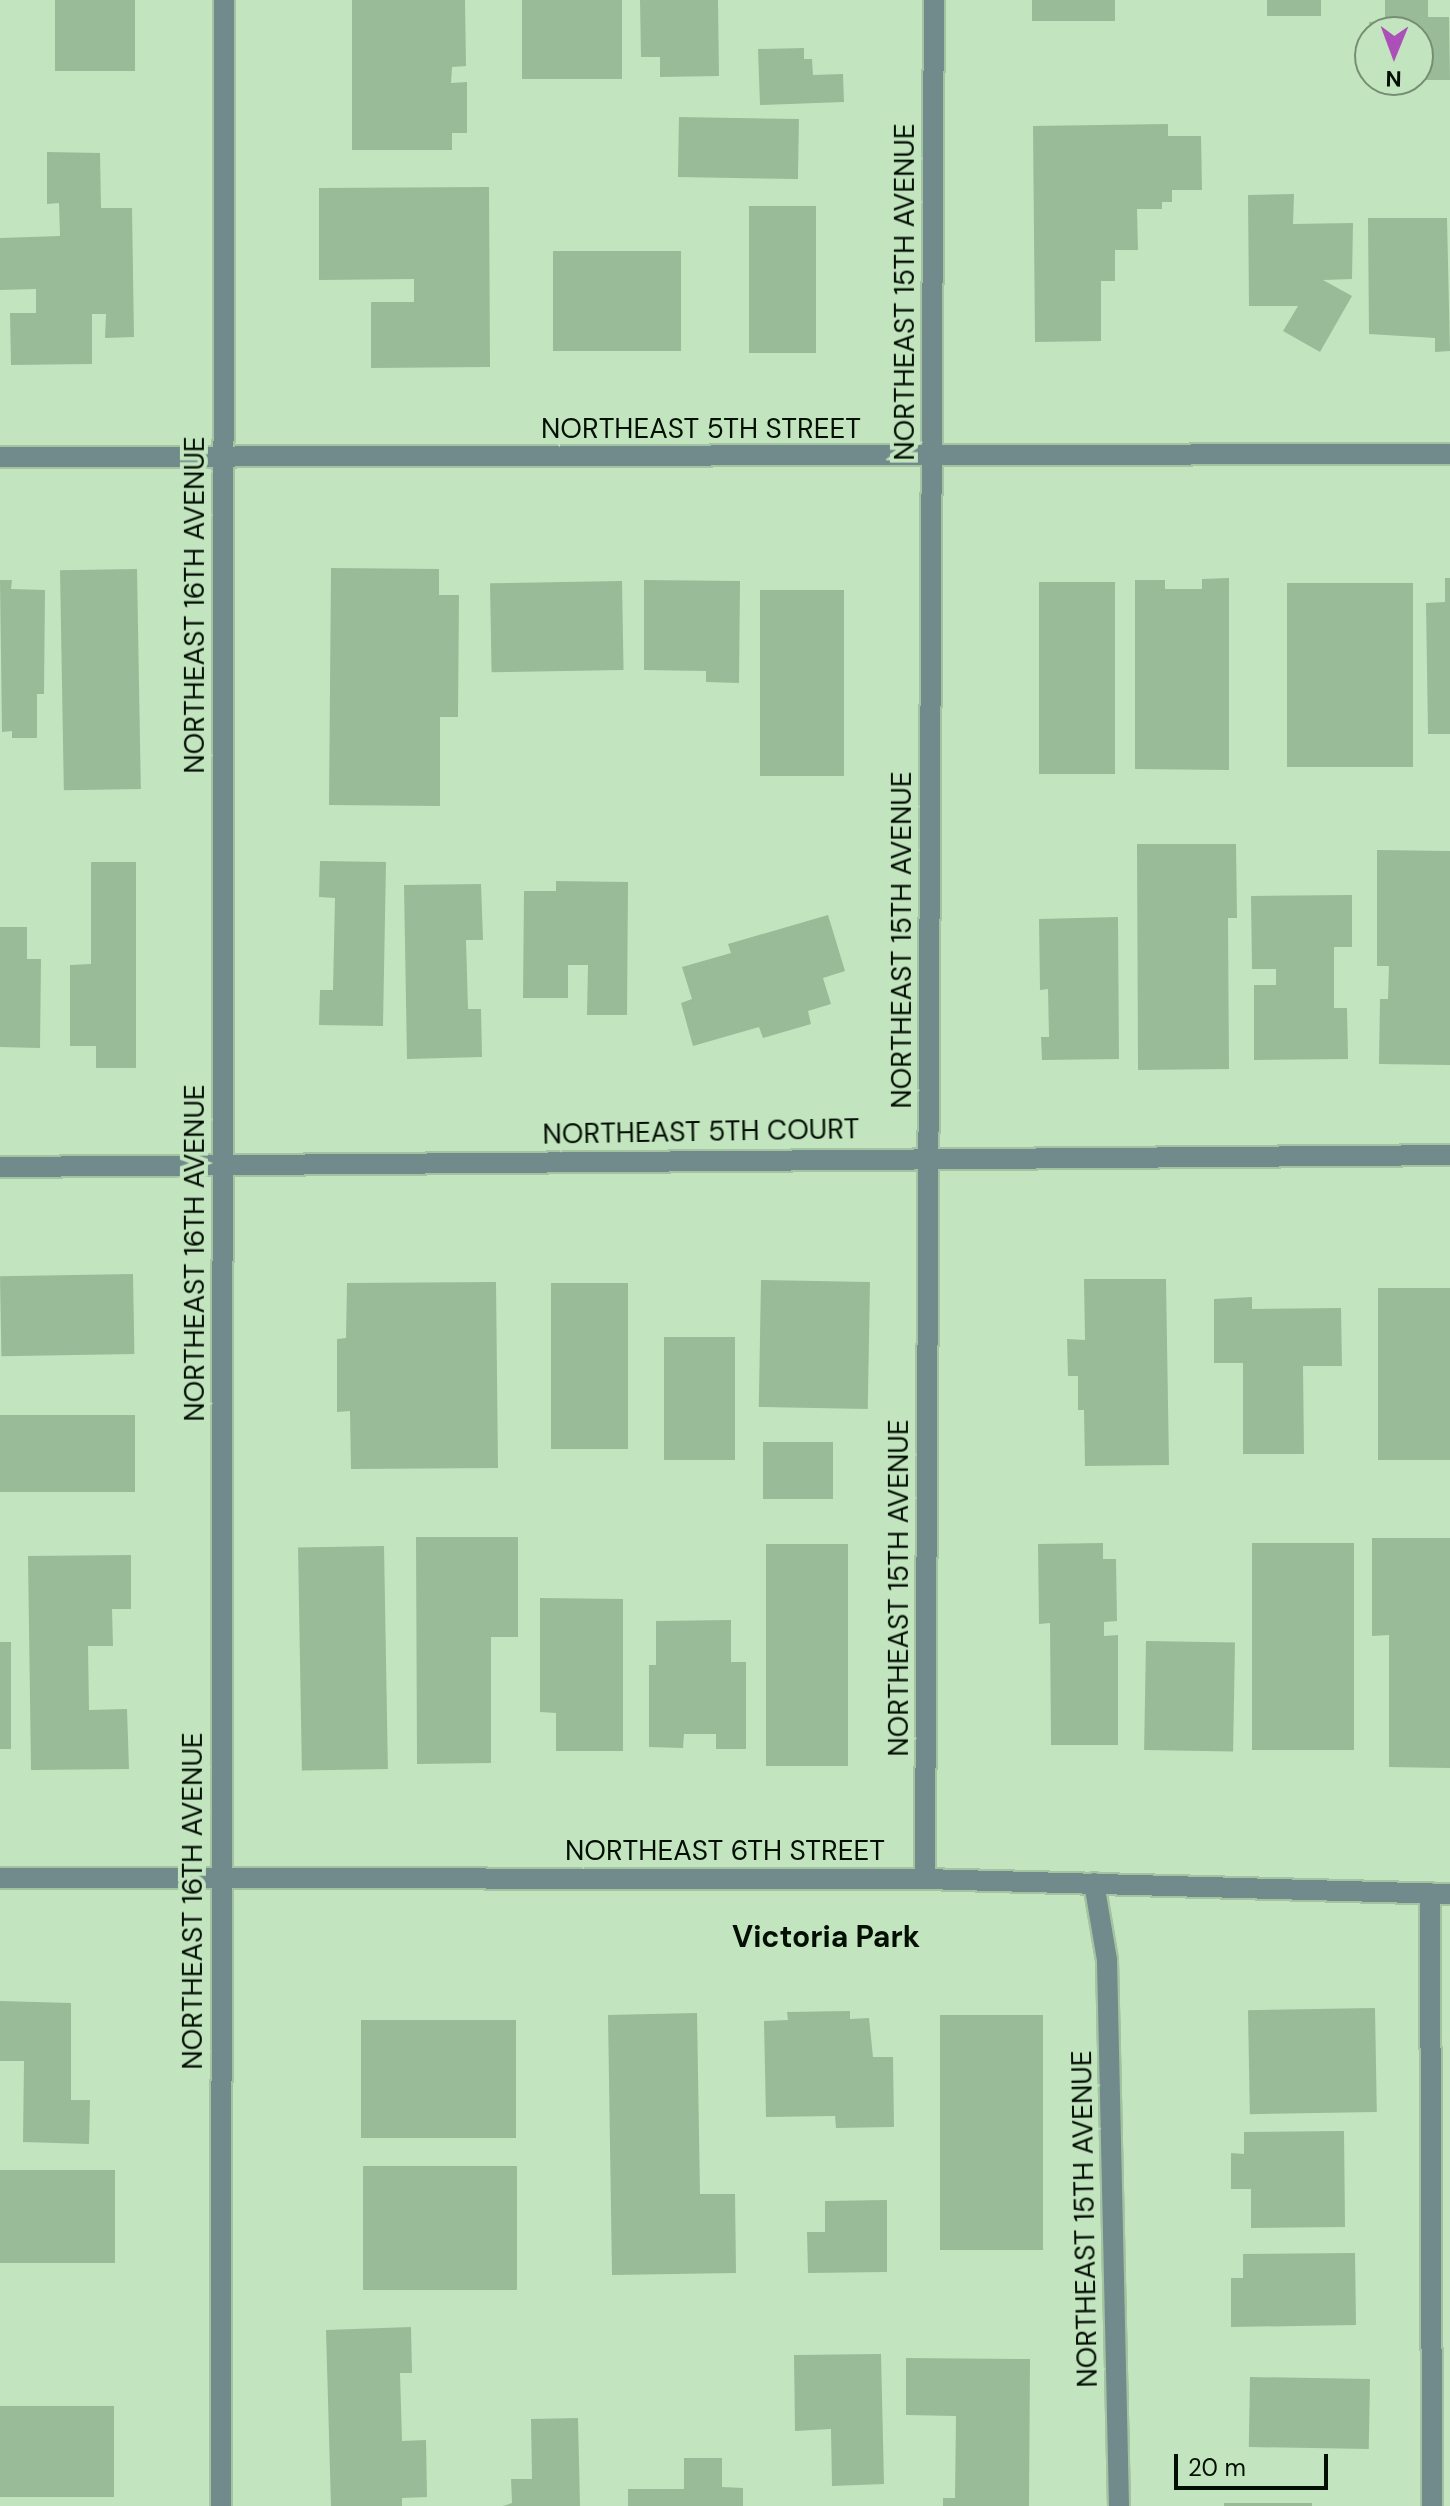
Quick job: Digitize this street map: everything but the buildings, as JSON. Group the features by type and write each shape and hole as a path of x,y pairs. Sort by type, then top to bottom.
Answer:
{"street":[{"name":"NORTHEAST 16TH AVENUE","path":"221,2506 224,0"},
{"name":"NORTHEAST 15TH AVENUE","path":"925,1879 934,0"},
{"name":"NORTHEAST 5TH STREET","path":"0,457 933,458 1450,454"},
{"name":"NORTHEAST 5TH COURT","path":"0,1167 223,1167 929,1156 1450,1155"},
{"name":"NORTHEAST 6TH STREET","path":"0,1878 925,1879 1440,1894"},
{"name":"NORTHEAST 15TH AVENUE","path":"1094,1883 1107,1960 1119,2506"},
{"path":"1432,2506 1440,1894"}],"district":[{"name":"Victoria Park","path":"826,1937"}]}
